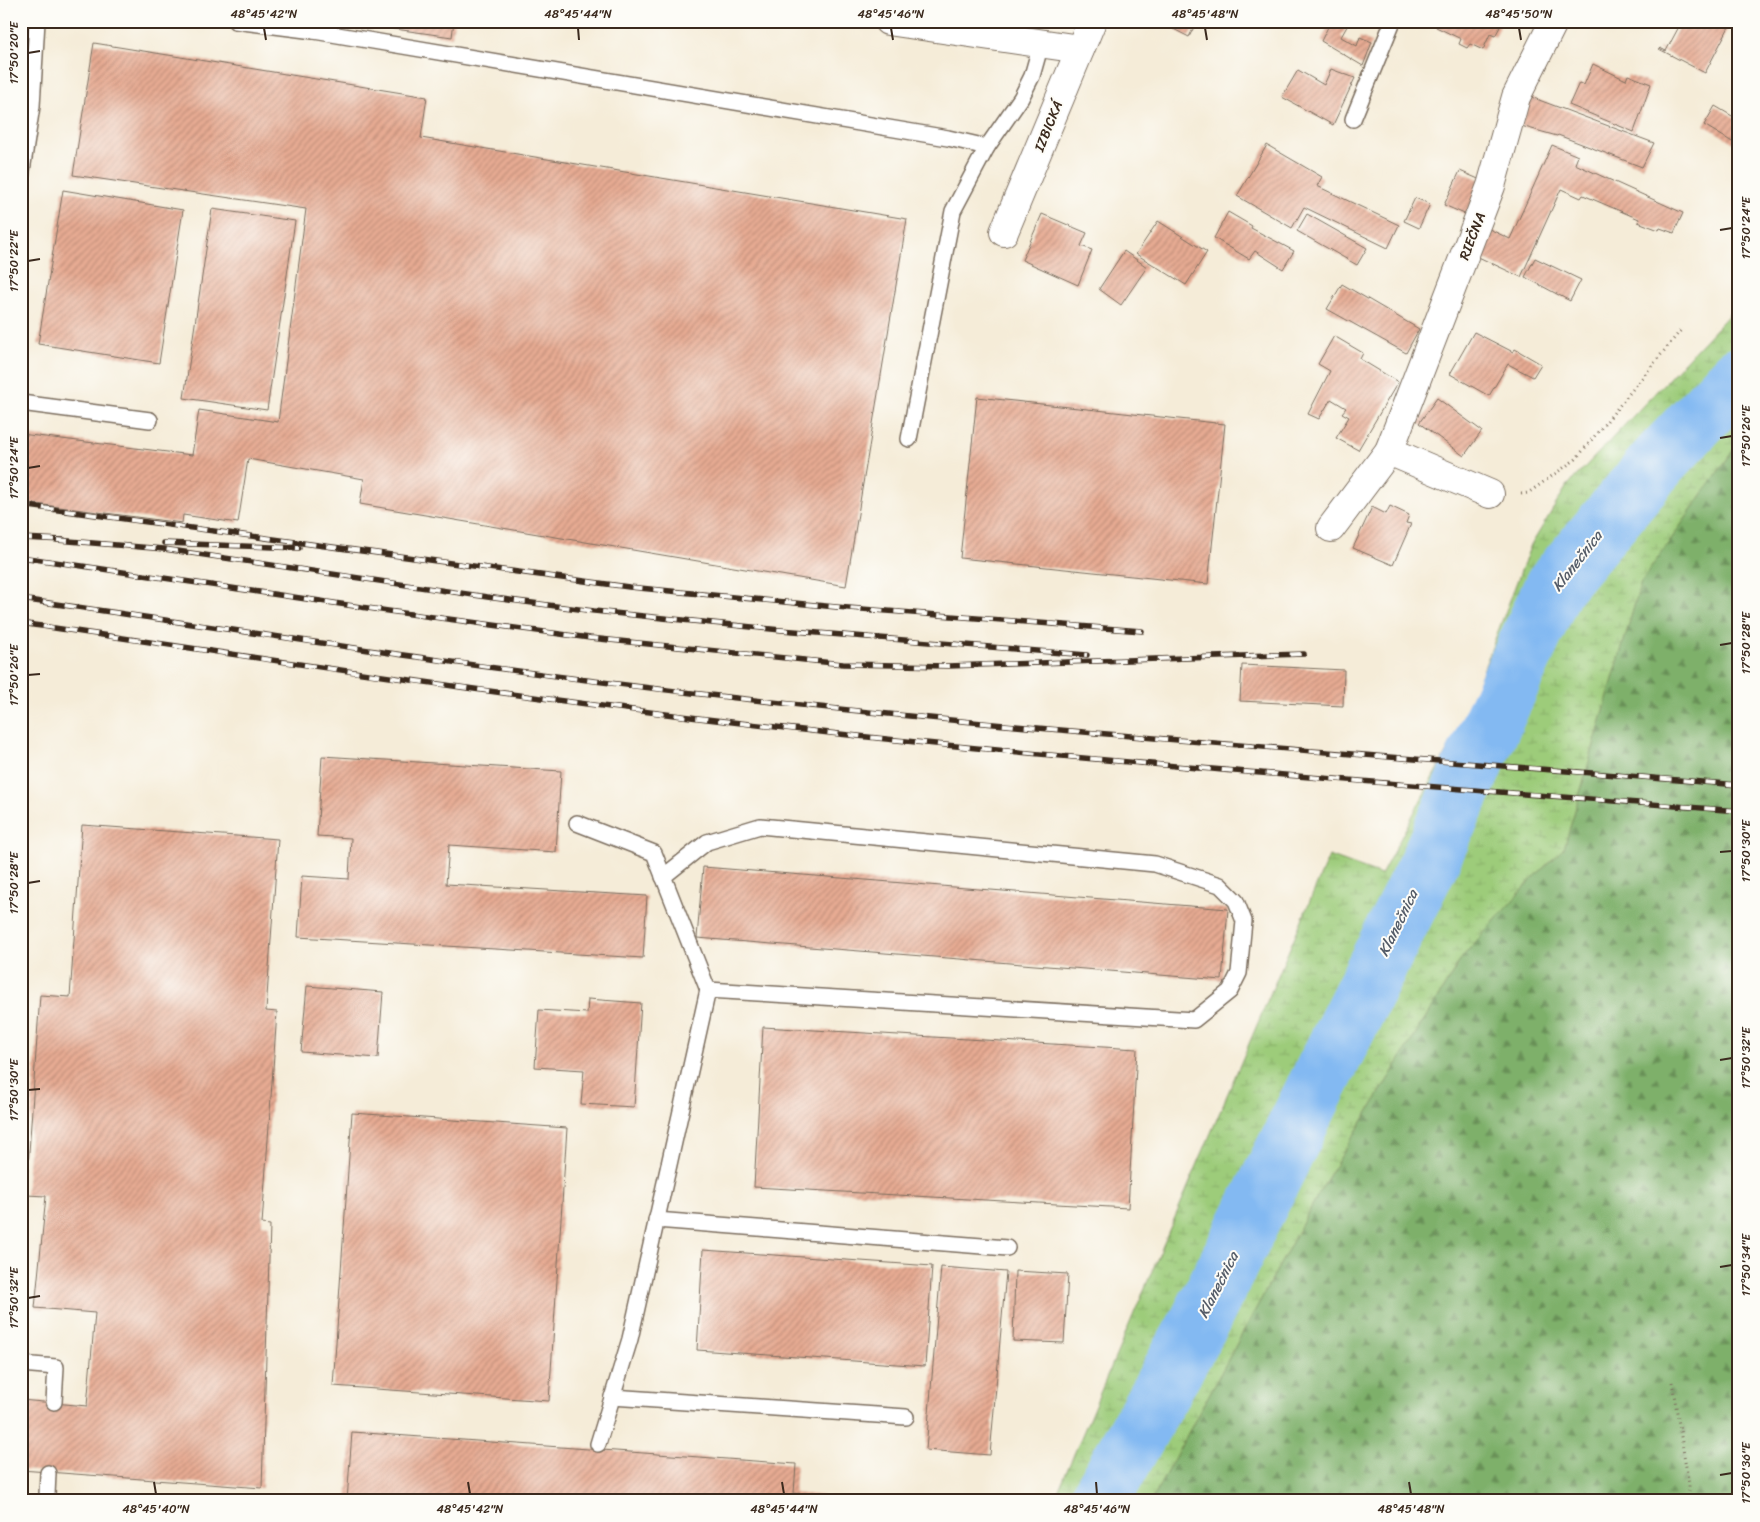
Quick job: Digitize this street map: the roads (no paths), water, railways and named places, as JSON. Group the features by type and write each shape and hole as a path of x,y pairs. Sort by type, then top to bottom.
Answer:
{"street":[{"path":"888,21 1080,49"},
{"name":"IZBICKÁ","path":"1004,232 1092,21"},
{"name":"RIEČNA","path":"1331,528 1388,451 1491,186 1516,97 1554,21"},
{"path":"1388,451 1490,494"}],"lane":[{"path":"21,177 32,106 37,21"},
{"path":"235,21 314,26 929,135 987,147"},
{"path":"1353,119 1393,21"},
{"path":"909,439 953,211 987,147 1021,98 1032,76 1041,44"},
{"path":"21,403 150,420"},
{"path":"577,823 654,853 708,990 630,1339 598,1444"},
{"path":"663,877 707,842 760,826 1155,864 1220,885 1236,901 1244,921 1239,973 1230,991 1194,1020 708,990"},
{"path":"656,1220 1006,1248"},
{"path":"21,1364 56,1367 54,1402"},
{"path":"612,1396 906,1417"},
{"path":"47,1495 48,1473"}],"waterway":[{"name":"Klanečnica","path":"1099,1501 1199,1323 1430,860 1554,586 1659,461 1739,376"}],"railway":[{"path":"21,505 629,587 836,607 1142,631"},
{"path":"21,538 64,540"},
{"path":"57,540 164,549 594,611 781,630 1087,655"},
{"path":"164,543 299,548"},
{"path":"21,557 388,611 590,638 843,664 948,666 1304,654"},
{"path":"21,599 524,672 692,693 1084,732 1739,785"},
{"path":"21,623 324,668 729,722 943,745 1170,766 1739,811"}]}
